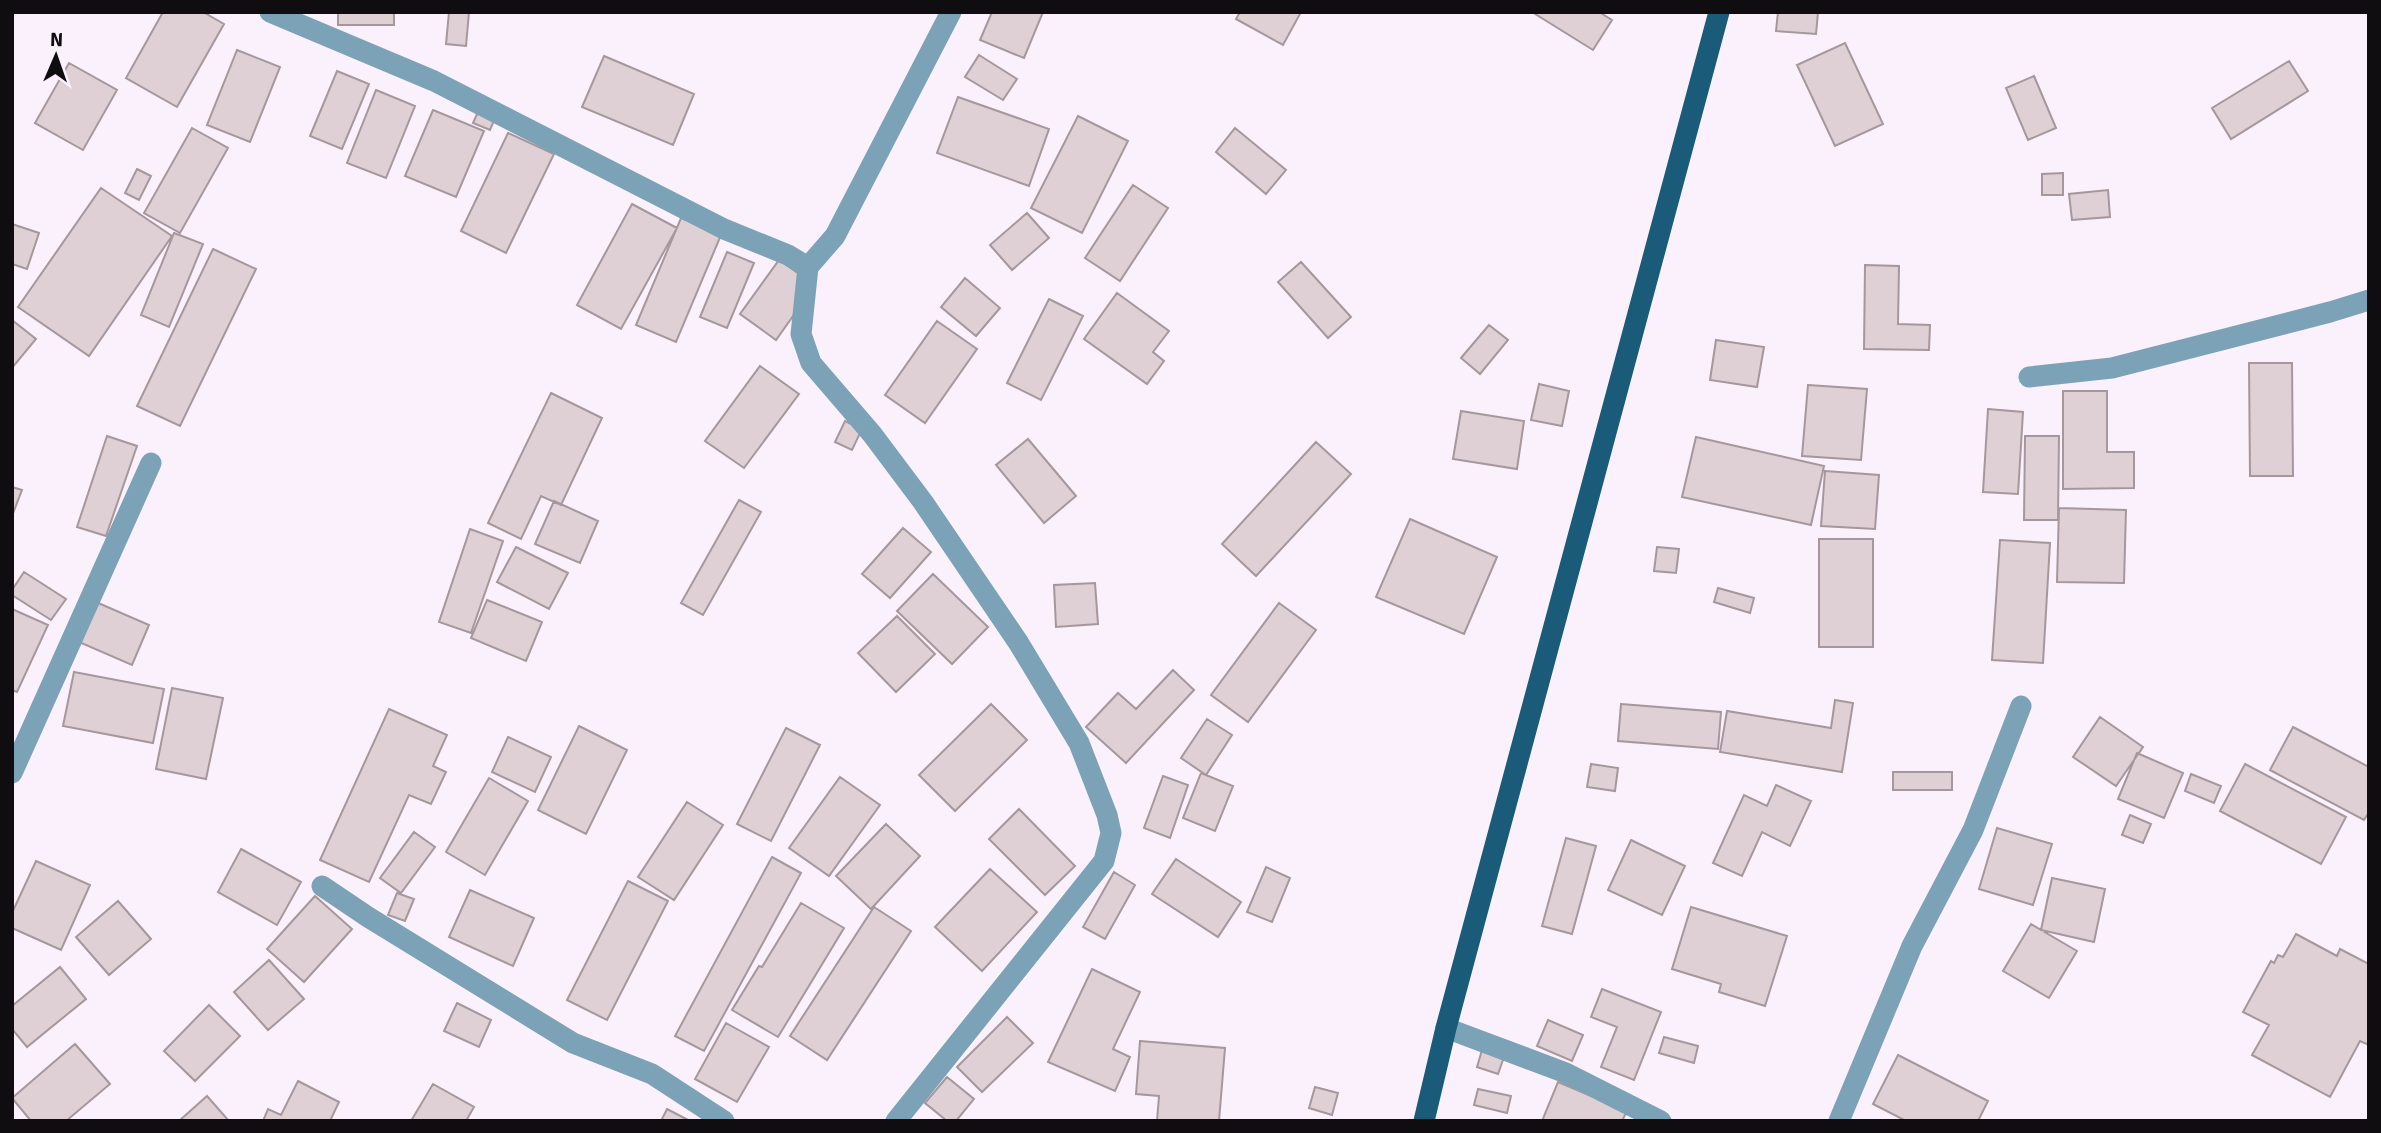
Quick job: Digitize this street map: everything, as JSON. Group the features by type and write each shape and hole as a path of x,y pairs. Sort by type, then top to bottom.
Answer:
{"main road":[{"path":"1424,1121 1446,1027 1719,12"}],"street":[{"path":"270,12 434,81 724,229 788,255 808,267"},
{"path":"896,1121 1104,861 1111,833 1107,815 1079,743 1018,642 923,502 872,434 811,363 801,334 808,267 835,236 951,12"},
{"path":"2029,377 2112,368 2369,300"},
{"path":"12,773 151,463"},
{"path":"1839,1121 1912,946 1973,830 2021,706"},
{"path":"322,886 573,1043 652,1074 724,1121"},
{"path":"1446,1027 1566,1073 1661,1121"}],"building":[{"path":"163,12 203,12 224,24 177,107 126,78"},
{"path":"338,12 394,12 394,25 338,25"},
{"path":"449,12 469,12 466,46 446,44"},
{"path":"992,12 1043,12 1024,58 980,40"},
{"path":"1240,12 1301,12 1283,45 1236,19"},
{"path":"1532,12 1599,12 1612,20 1593,50"},
{"path":"1778,12 1818,12 1816,34 1776,31"},
{"path":"1845,43 1883,124 1835,146 1797,65"},
{"path":"237,50 280,67 250,142 207,125"},
{"path":"979,55 1017,79 1003,100 965,77"},
{"path":"604,56 694,94 673,145 582,107"},
{"path":"2289,61 2308,91 2231,139 2212,108"},
{"path":"69,63 117,90 83,150 35,123"},
{"path":"337,71 369,84 342,149 310,136"},
{"path":"2034,76 2056,128 2028,140 2006,88"},
{"path":"376,90 415,106 386,178 347,163"},
{"path":"958,97 1049,129 1029,186 937,153"},
{"path":"482,103 498,111 490,130 473,123"},
{"path":"433,110 484,131 456,197 405,176"},
{"path":"1078,116 1128,141 1082,233 1031,208"},
{"path":"192,128 228,148 180,233 144,213"},
{"path":"1235,128 1286,170 1266,194 1216,152"},
{"path":"508,133 554,154 506,253 461,231"},
{"path":"137,169 151,176 139,200 125,193"},
{"path":"2063,173 2063,195 2042,195 2042,174"},
{"path":"1133,185 1168,208 1120,281 1085,258"},
{"path":"101,188 172,236 89,356 18,307"},
{"path":"2108,190 2110,217 2072,220 2069,194"},
{"path":"632,204 677,228 621,329 577,305"},
{"path":"1027,213 1049,238 1012,270 990,245"},
{"path":"681,218 721,235 676,342 636,325"},
{"path":"12,224 39,233 27,269 12,264"},
{"path":"174,233 203,244 169,327 141,315"},
{"path":"213,249 256,269 180,426 137,406"},
{"path":"727,252 754,263 727,328 700,317"},
{"path":"779,260 815,285 776,340 740,314"},
{"path":"1301,262 1351,317 1328,338 1278,282"},
{"path":"1865,265 1899,266 1898,324 1930,325 1929,350 1864,349"},
{"path":"965,278 1000,308 976,336 941,307"},
{"path":"1117,293 1169,331 1153,352 1164,361 1147,384 1084,339"},
{"path":"1049,299 1083,316 1041,400 1007,383"},
{"path":"12,320 36,339 12,368"},
{"path":"937,321 977,349 925,423 885,395"},
{"path":"1489,325 1508,340 1480,374 1461,358"},
{"path":"1716,340 1764,347 1757,387 1710,380"},
{"path":"2249,363 2292,363 2293,476 2250,476"},
{"path":"760,366 799,394 744,468 705,441"},
{"path":"1539,384 1569,391 1562,426 1531,420"},
{"path":"1808,385 1867,389 1861,460 1802,456"},
{"path":"2063,391 2107,391 2107,452 2134,452 2134,488 2063,489"},
{"path":"551,393 602,418 561,505 541,496 521,539 488,523"},
{"path":"1988,409 2023,412 2018,494 1983,492"},
{"path":"1461,411 1524,421 1517,469 1453,459"},
{"path":"845,421 862,429 852,450 835,442"},
{"path":"107,436 137,446 106,536 77,527"},
{"path":"2025,436 2059,436 2058,520 2024,520"},
{"path":"1696,437 1824,466 1811,525 1682,497"},
{"path":"1028,439 1076,496 1044,523 996,465"},
{"path":"1316,442 1351,474 1256,576 1222,544"},
{"path":"1825,471 1879,475 1875,529 1821,526"},
{"path":"12,487 22,490 12,516"},
{"path":"739,500 761,512 703,615 681,603"},
{"path":"554,501 598,521 580,563 535,544"},
{"path":"2059,508 2126,510 2124,583 2057,582"},
{"path":"1410,519 1497,557 1464,634 1376,597"},
{"path":"903,528 931,552 890,598 862,574"},
{"path":"470,529 503,541 471,633 439,622"},
{"path":"1819,539 1873,539 1873,647 1819,647"},
{"path":"2000,540 2050,543 2043,663 1992,660"},
{"path":"516,547 568,573 549,609 497,582"},
{"path":"1657,547 1679,549 1676,573 1654,571"},
{"path":"24,572 66,599 51,620 12,595 12,590"},
{"path":"933,574 988,627 952,664 897,611"},
{"path":"1095,583 1098,624 1056,627 1054,585"},
{"path":"1718,588 1754,598 1750,613 1714,602"},
{"path":"487,600 542,622 526,661 471,638"},
{"path":"96,602 149,625 132,665 79,642"},
{"path":"1279,603 1316,630 1248,722 1211,695"},
{"path":"12,609 48,625 17,692 12,690"},
{"path":"897,616 935,654 896,692 858,653"},
{"path":"1173,670 1194,690 1126,763 1086,727 1118,693 1136,709"},
{"path":"74,672 164,689 153,743 63,726"},
{"path":"172,688 223,698 206,779 156,769"},
{"path":"1835,700 1853,703 1842,772 1720,752 1727,711 1831,728"},
{"path":"991,704 1027,740 955,811 919,775"},
{"path":"1621,704 1721,712 1718,749 1618,741"},
{"path":"389,709 447,735 433,766 446,772 431,804 409,795 369,882 320,860"},
{"path":"2100,717 2143,747 2116,786 2073,757"},
{"path":"1207,719 1232,735 1206,775 1181,758"},
{"path":"579,726 627,750 586,834 538,810"},
{"path":"2293,727 2369,767 2369,812 2364,820 2270,770"},
{"path":"786,728 820,745 771,841 737,824"},
{"path":"508,737 551,757 535,792 492,772"},
{"path":"2137,753 2183,773 2164,818 2118,799"},
{"path":"1591,764 1618,768 1615,791 1587,787"},
{"path":"2245,764 2346,817 2321,864 2220,811"},
{"path":"1893,772 1952,772 1952,790 1893,790"},
{"path":"1201,773 1233,786 1215,831 1183,818"},
{"path":"2191,774 2221,786 2214,803 2185,791"},
{"path":"1163,776 1188,785 1170,838 1144,828"},
{"path":"840,777 880,805 829,876 789,848"},
{"path":"489,778 528,801 485,875 446,852"},
{"path":"1776,785 1811,801 1790,846 1762,832 1742,876 1713,863 1744,795 1767,806"},
{"path":"687,802 723,825 674,900 638,877"},
{"path":"1019,809 1075,866 1045,895 989,839"},
{"path":"2130,815 2151,824 2143,843 2122,835"},
{"path":"886,824 920,856 871,909 836,876"},
{"path":"1997,828 2052,844 2033,905 1979,889"},
{"path":"414,832 435,847 401,893 380,878"},
{"path":"1566,838 1596,846 1572,934 1542,926"},
{"path":"1631,840 1685,866 1662,915 1608,890"},
{"path":"241,849 301,882 277,925 218,892"},
{"path":"772,857 801,873 704,1051 675,1036"},
{"path":"1176,859 1241,902 1218,937 1152,894"},
{"path":"36,861 90,885 61,950 12,928 12,913"},
{"path":"1266,867 1290,878 1272,922 1247,912"},
{"path":"990,869 1037,912 982,971 935,927"},
{"path":"1114,872 1135,885 1105,939 1083,927"},
{"path":"2052,878 2105,889 2094,942 2041,930"},
{"path":"628,881 668,901 607,1020 567,1000"},
{"path":"470,890 534,918 513,966 449,937"},
{"path":"397,893 414,899 405,921 388,915"},
{"path":"315,896 352,929 304,982 267,949"},
{"path":"118,901 151,939 109,975 76,937"},
{"path":"801,903 844,928 778,1037 732,1010"},
{"path":"874,907 911,931 827,1060 790,1036"},
{"path":"1691,907 1787,936 1765,1006 1719,992 1721,984 1672,969"},
{"path":"2031,924 2077,951 2049,998 2003,971"},
{"path":"2296,934 2337,956 2340,949 2369,964 2369,1045 2360,1041 2330,1097 2252,1055 2269,1025 2243,1012 2271,961 2274,963 2278,955 2283,957"},
{"path":"269,960 304,999 268,1030 234,992"},
{"path":"60,967 86,999 27,1047 12,1029 12,1006"},
{"path":"1092,969 1140,992 1113,1049 1130,1057 1115,1091 1048,1062"},
{"path":"1602,989 1661,1012 1634,1080 1601,1067 1617,1027 1591,1017"},
{"path":"457,1003 491,1020 479,1047 444,1031"},
{"path":"209,1005 240,1036 195,1081 164,1051"},
{"path":"1007,1017 1033,1043 982,1092 957,1067"},
{"path":"1548,1020 1583,1035 1572,1061 1537,1046"},
{"path":"726,1023 769,1047 737,1102 695,1079"},
{"path":"1664,1037 1698,1046 1694,1063 1659,1053"},
{"path":"1140,1041 1225,1048 1219,1121 1157,1121 1159,1096 1136,1094"},
{"path":"75,1044 110,1084 66,1121 31,1121 12,1098"},
{"path":"1482,1050 1504,1057 1498,1074 1477,1067"},
{"path":"1898,1055 1988,1101 1978,1121 1906,1121 1873,1104"},
{"path":"947,1077 974,1099 956,1121 947,1121 925,1103"},
{"path":"298,1081 339,1102 330,1121 263,1121 268,1109 281,1115"},
{"path":"1558,1082 1627,1111 1622,1121 1542,1121"},
{"path":"433,1084 474,1107 466,1121 411,1121"},
{"path":"1315,1087 1338,1093 1332,1115 1309,1108"},
{"path":"1478,1089 1511,1096 1507,1113 1474,1105"},
{"path":"207,1096 229,1121 179,1121"},
{"path":"667,1109 690,1121 661,1121"}]}
